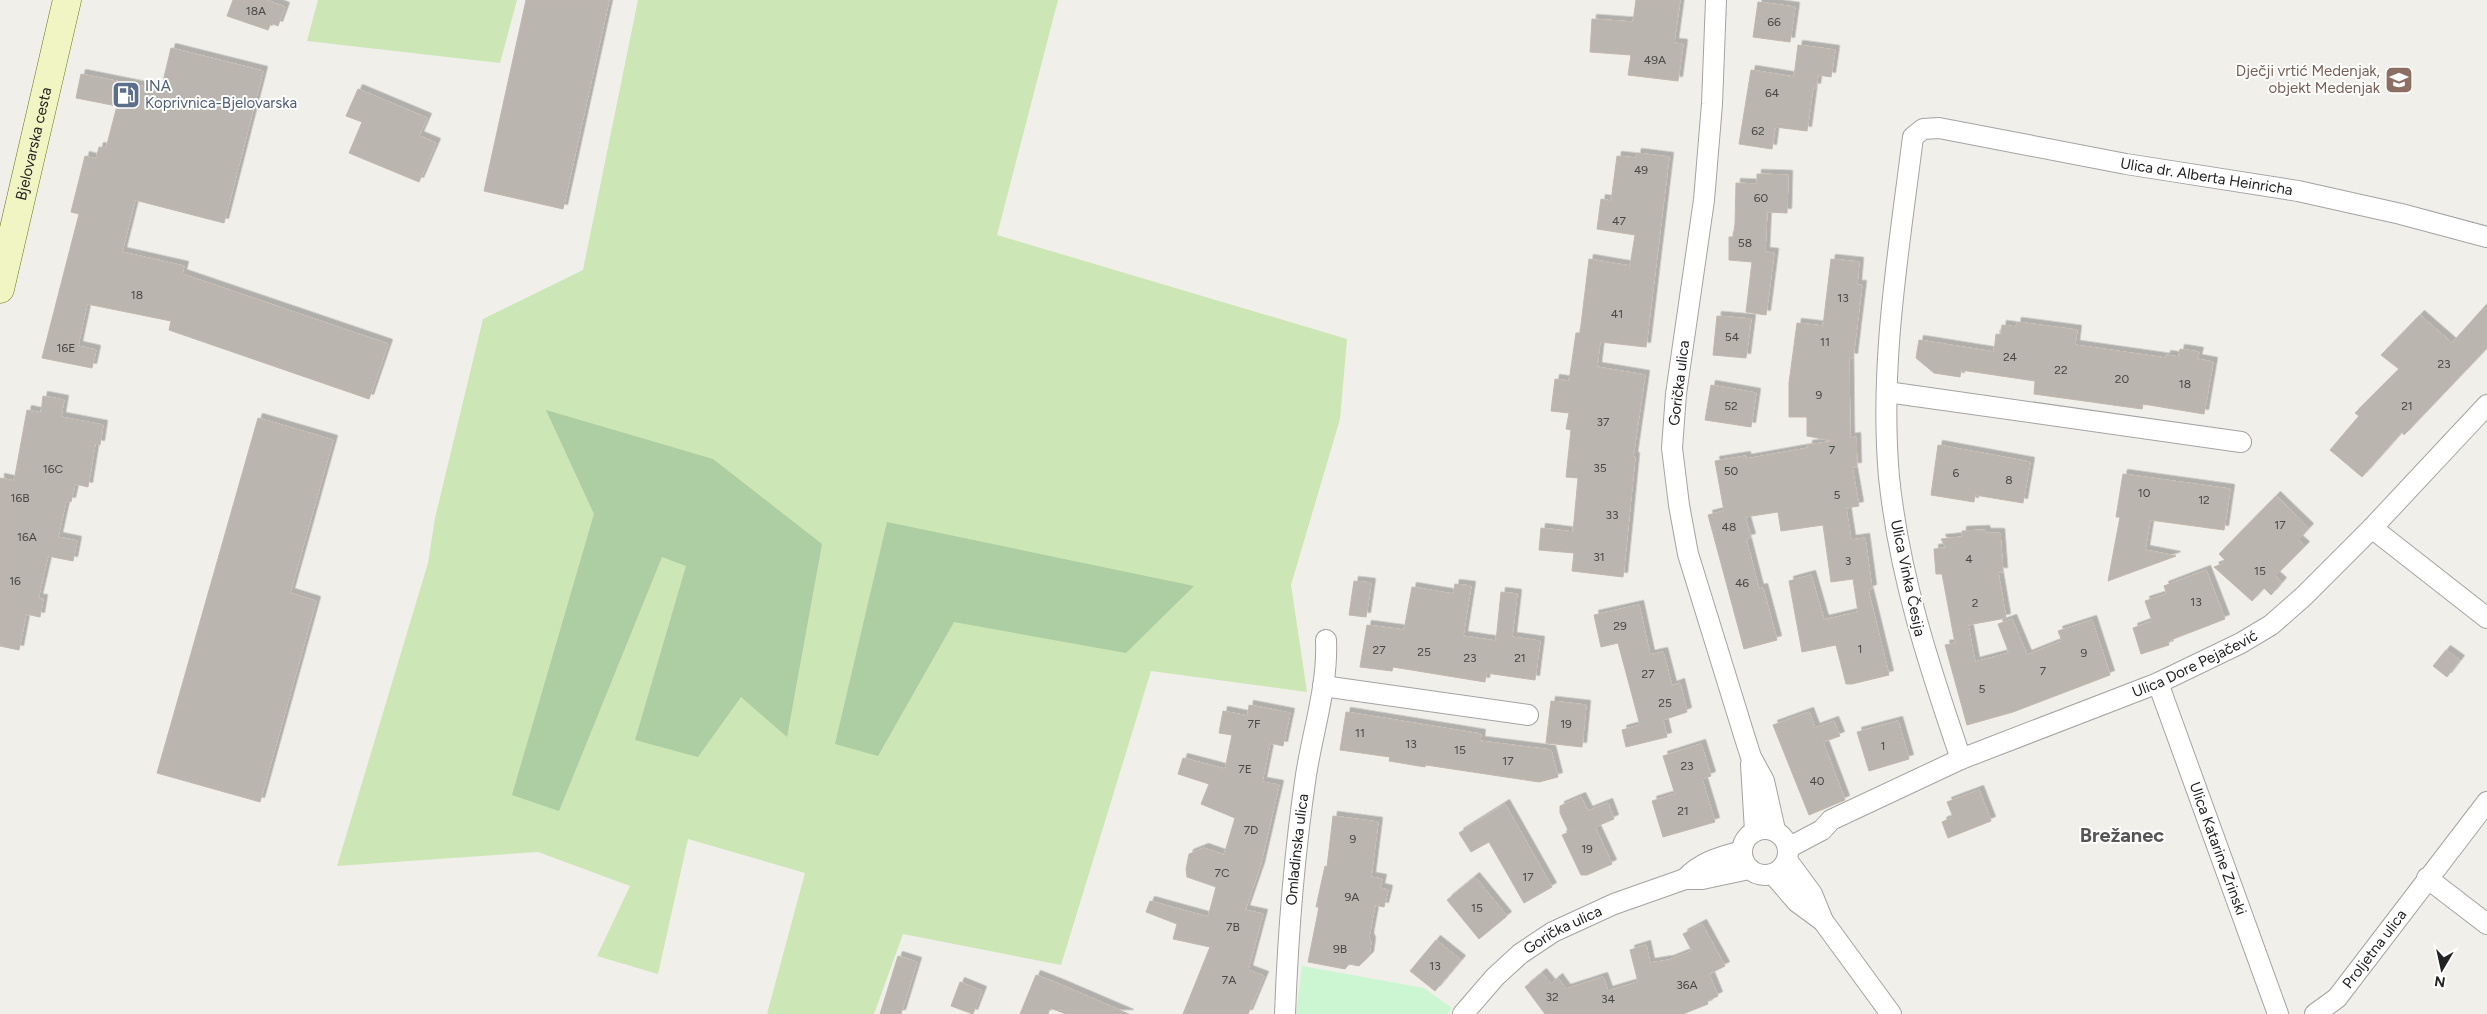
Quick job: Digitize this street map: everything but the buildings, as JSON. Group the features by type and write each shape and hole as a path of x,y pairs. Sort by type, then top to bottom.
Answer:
{"main road":[{"name":"Bjelovarska cesta","path":"0,289 67,0"}],"street":[{"name":"Gorička ulica","path":"1716,0 1712,104 1704,200 1677,385 1672,448 1679,505 1688,554 1751,756 1764,781 1781,849"},
{"name":"Ulica dr. Alberta Heinricha","path":"1923,128 1940,128 2126,164 2298,191 2401,214 2487,237"},
{"name":"Ulica Vinka Česija","path":"1923,128 1913,137 1900,244 1886,392 1889,476 1903,572 1927,662 1961,759"},
{"path":"1886,392 2241,442"},
{"name":"Ulica Dore Pejačević","path":"1781,849 1816,820 1831,820 1961,759 2158,683 2241,643 2271,625 2372,528 2487,405"},
{"path":"2372,528 2487,618"},
{"name":"Omladinska ulica","path":"1285,1014 1294,859 1306,773 1327,659 1326,640"},
{"name":"Ulica Katarine Zrinski","path":"2158,683 2278,1014"},
{"path":"1323,686 1528,715"},
{"name":"Gorička ulica","path":"1751,756 1755,831"},
{"name":"Proljetna ulica","path":"2315,1014 2336,998 2487,802"},
{"path":"1781,849 1761,874 1749,869 1742,858 1745,839 1755,831 1768,828 1781,849 1797,902 1823,921 1890,1014"},
{"name":"Gorička ulica","path":"1685,879 1693,870 1715,858 1742,851"},
{"name":"Gorička ulica","path":"1463,1014 1495,977 1520,954 1552,932 1614,904 1685,879 1702,879 1749,869"},
{"path":"2427,878 2487,924"}],"green space":[{"path":"318,0 517,0 500,63 307,41"},
{"path":"638,0 1058,0 997,235 1347,339 1340,419 1291,585 1307,692 1151,671 1061,965 903,934 874,1014 767,1014 805,873 688,839 658,974 597,956 630,886 538,852 337,866 428,563 435,518 483,319 583,270"},
{"path":"546,410 713,459 822,544 787,737 741,697 698,757 635,740 686,566 662,557 559,811 512,795 594,514"},
{"path":"887,522 1194,586 1126,653 954,622 878,756 835,744"},
{"path":"1302,966 1424,988 1452,1008 1447,1014 1296,1014"}],"place":[{"name":"Dječji vrtić Medenjak, objekt Medenjak","path":"2399,80"},
{"name":"INA Koprivnica-Bjelovarska","path":"126,95"}],"district":[{"name":"Brežanec","path":"2122,835"}]}
